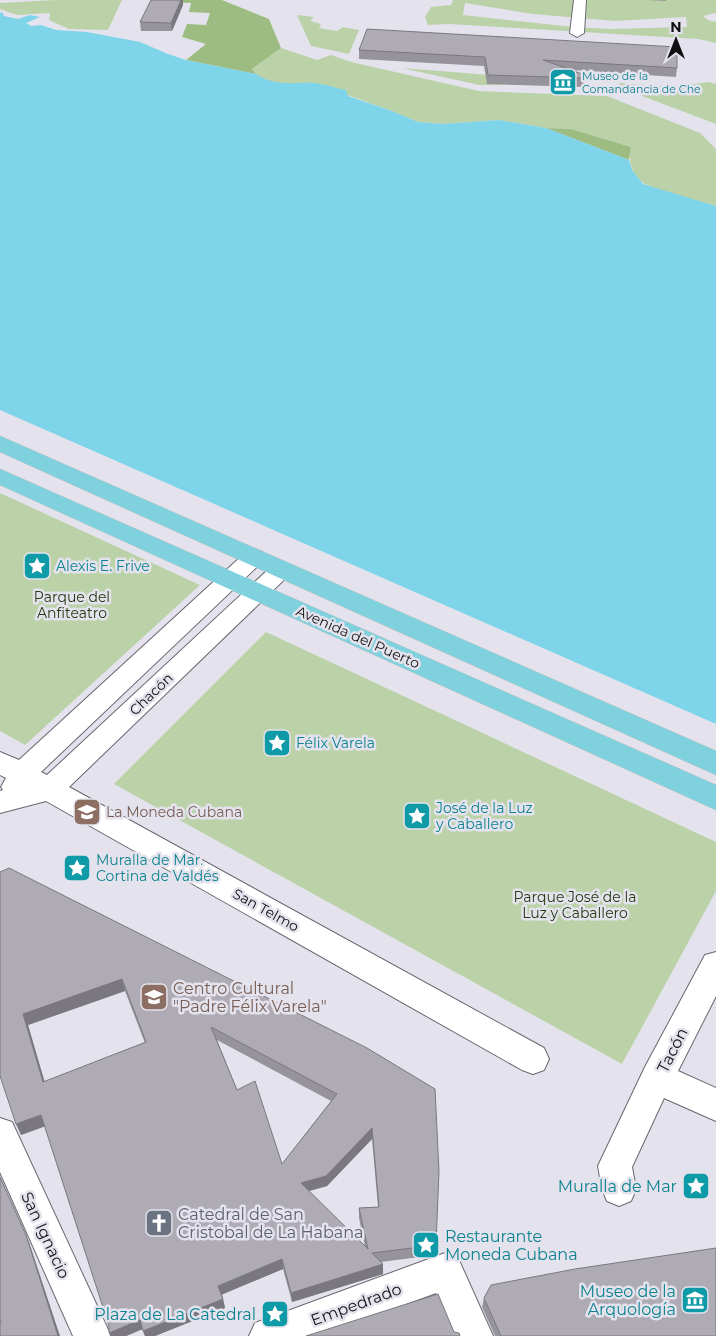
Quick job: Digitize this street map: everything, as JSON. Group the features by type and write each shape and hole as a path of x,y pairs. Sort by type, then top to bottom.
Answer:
{"main road":[{"path":"0,443 716,764"},
{"name":"Avenida del Puerto","path":"0,476 716,798"}],"street":[{"path":"578,26 580,0"},
{"path":"8,784 254,557"},
{"name":"Chacón","path":"50,789 281,570"},
{"name":"San Telmo","path":"8,784 50,789 533,1059"},
{"name":"Tacón","path":"716,965 658,1078 716,1105"},
{"path":"619,1189 615,1166 658,1078"},
{"name":"San Ignacio","path":"0,1134 92,1336"},
{"name":"Empedrado","path":"268,1336 445,1271 474,1336"}],"green space":[{"path":"55,0 122,0 108,30 69,29 49,20 50,13 17,15 0,9 0,3"},
{"path":"155,0 222,0 269,19 281,48 252,69 256,74 186,60 206,44 182,37 187,24 206,25 210,13 189,12 191,3 156,2"},
{"path":"716,0 716,13 703,16 708,20 716,22 716,43 698,39 449,24 428,25 425,17 431,7 451,5 453,1","holes":["465,3 533,14 614,21 686,17 687,27 610,29 573,27 463,15"]},
{"path":"297,15 314,17 310,21 321,24 319,28 337,31 343,27 359,30 349,54 311,46"},
{"path":"281,48 317,60 331,55 351,62 479,91 607,96 700,133 716,149 716,206 646,185 633,170 630,162 631,147 571,129 546,128 499,120 443,124 418,122 314,83 296,85 267,81 256,74 252,69"},
{"path":"402,68 503,76 502,85 479,85"},
{"path":"708,82 716,84 716,124 621,88 619,83 676,87"},
{"path":"546,128 571,129 631,147 629,160"},
{"name":"Parque del Anfiteatro","path":"0,493 200,585 25,745 0,731"},
{"name":"Parque José de la Luz y Caballero","path":"266,632 716,842 716,891 622,1064 114,784"}],"water":[{"path":"2,12 4,16 18,19 30,15 40,17 26,23 31,26 41,25 56,30 87,32 140,42 186,60 256,74 270,81 314,83 346,90 348,96 418,122 443,124 499,120 546,128 629,160 632,170 643,184 716,206 716,724 0,410 0,13"}],"building":[{"path":"151,0 181,0 171,23 140,22"},
{"path":"367,29 677,47 677,68 543,60 585,75 584,78 488,75 485,57 359,50"},
{"path":"9,868 367,1048 435,1089 439,1171 436,1245 372,1253 383,1264 291,1293 282,1259 218,1286 223,1299 143,1331 140,1320 109,1333 109,1326 41,1115 16,1124 0,1076 0,872","holes":["122,979 146,1042 43,1082 23,1014","211,1027 337,1094 282,1164 255,1081 237,1090","372,1128 379,1207 359,1208 368,1249 301,1183 326,1176"]},
{"path":"0,1177 26,1235 58,1336 0,1336"},
{"path":"716,1248 716,1336 501,1336 484,1298 491,1285 575,1269"},
{"path":"438,1294 454,1332 459,1333 460,1336 306,1336"}],"place":[{"name":"Museo de la Comandancia de Che","path":"563,82"},
{"name":"Alexis E. Frive","path":"37,566"},
{"name":"Félix Varela","path":"277,743"},
{"name":"La Moneda Cubana","path":"87,812"},
{"name":"José de la Luz y Caballero","path":"417,816"},
{"name":"Muralla de Mar. Cortina de Valdés","path":"77,868"},
{"name":"Centro Cultural \"Padre Félix Varela\"","path":"154,997"},
{"name":"Muralla de Mar","path":"696,1186"},
{"name":"Catedral de San Cristobal de La Habana","path":"159,1223"},
{"name":"Restaurante Moneda Cubana","path":"426,1245"},
{"name":"Museo de la Arquología","path":"695,1300"},
{"name":"Plaza de La Catedral","path":"275,1314"}]}
